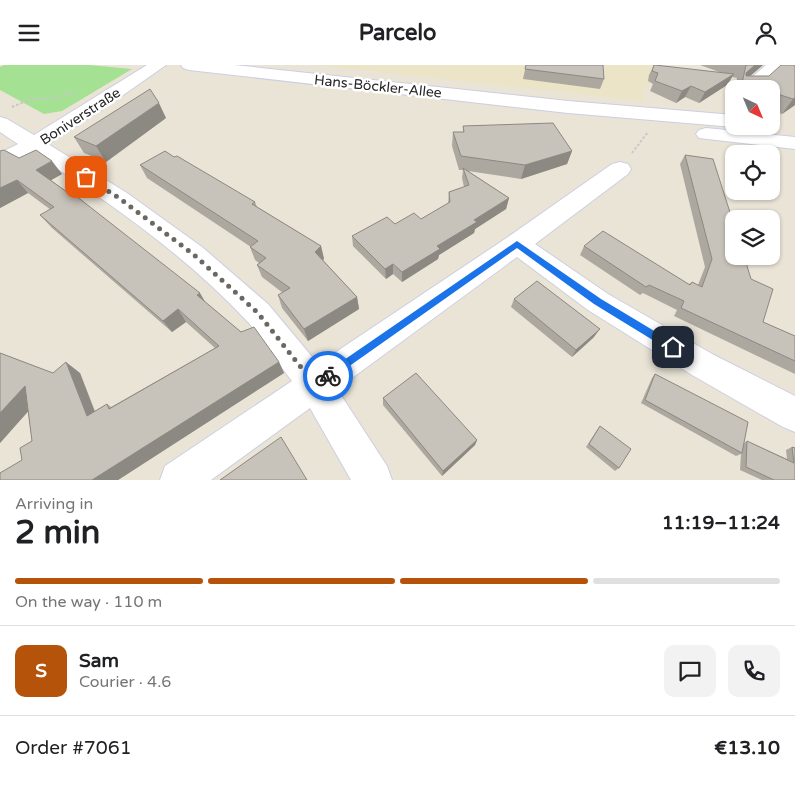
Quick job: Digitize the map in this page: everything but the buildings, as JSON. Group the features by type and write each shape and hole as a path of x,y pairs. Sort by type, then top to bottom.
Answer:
{"street":[{"name":"Boniverstraße","path":"0,161 36,144 158,65"},
{"name":"Hans-Böckler-Allee","path":"189,65 568,107 795,143"},
{"path":"758,80 776,65"},
{"name":"Hans-Böckler-Allee","path":"568,107 606,119 652,128 677,123 725,121"},
{"path":"4,115 36,144 119,198 193,254 258,313 315,385 373,480"},
{"path":"780,125 795,126"},
{"path":"179,480 517,244 620,169"},
{"path":"517,244 598,302 703,365 795,415"}],"path":[{"path":"4,115 31,99 45,99 92,90 121,89"},
{"path":"620,169 652,128"}],"shaded area":[{"path":"315,65 660,65 657,74 642,90 645,101"}],"green space":[{"path":"4,65 90,65 132,69 62,111 44,114 0,90 0,67"}],"way so far":[{"path":"86,177 119,198 193,254 245,301 258,313 315,385 328,376"}],"route":[{"path":"328,376 517,244 598,302 673,347"}]}
